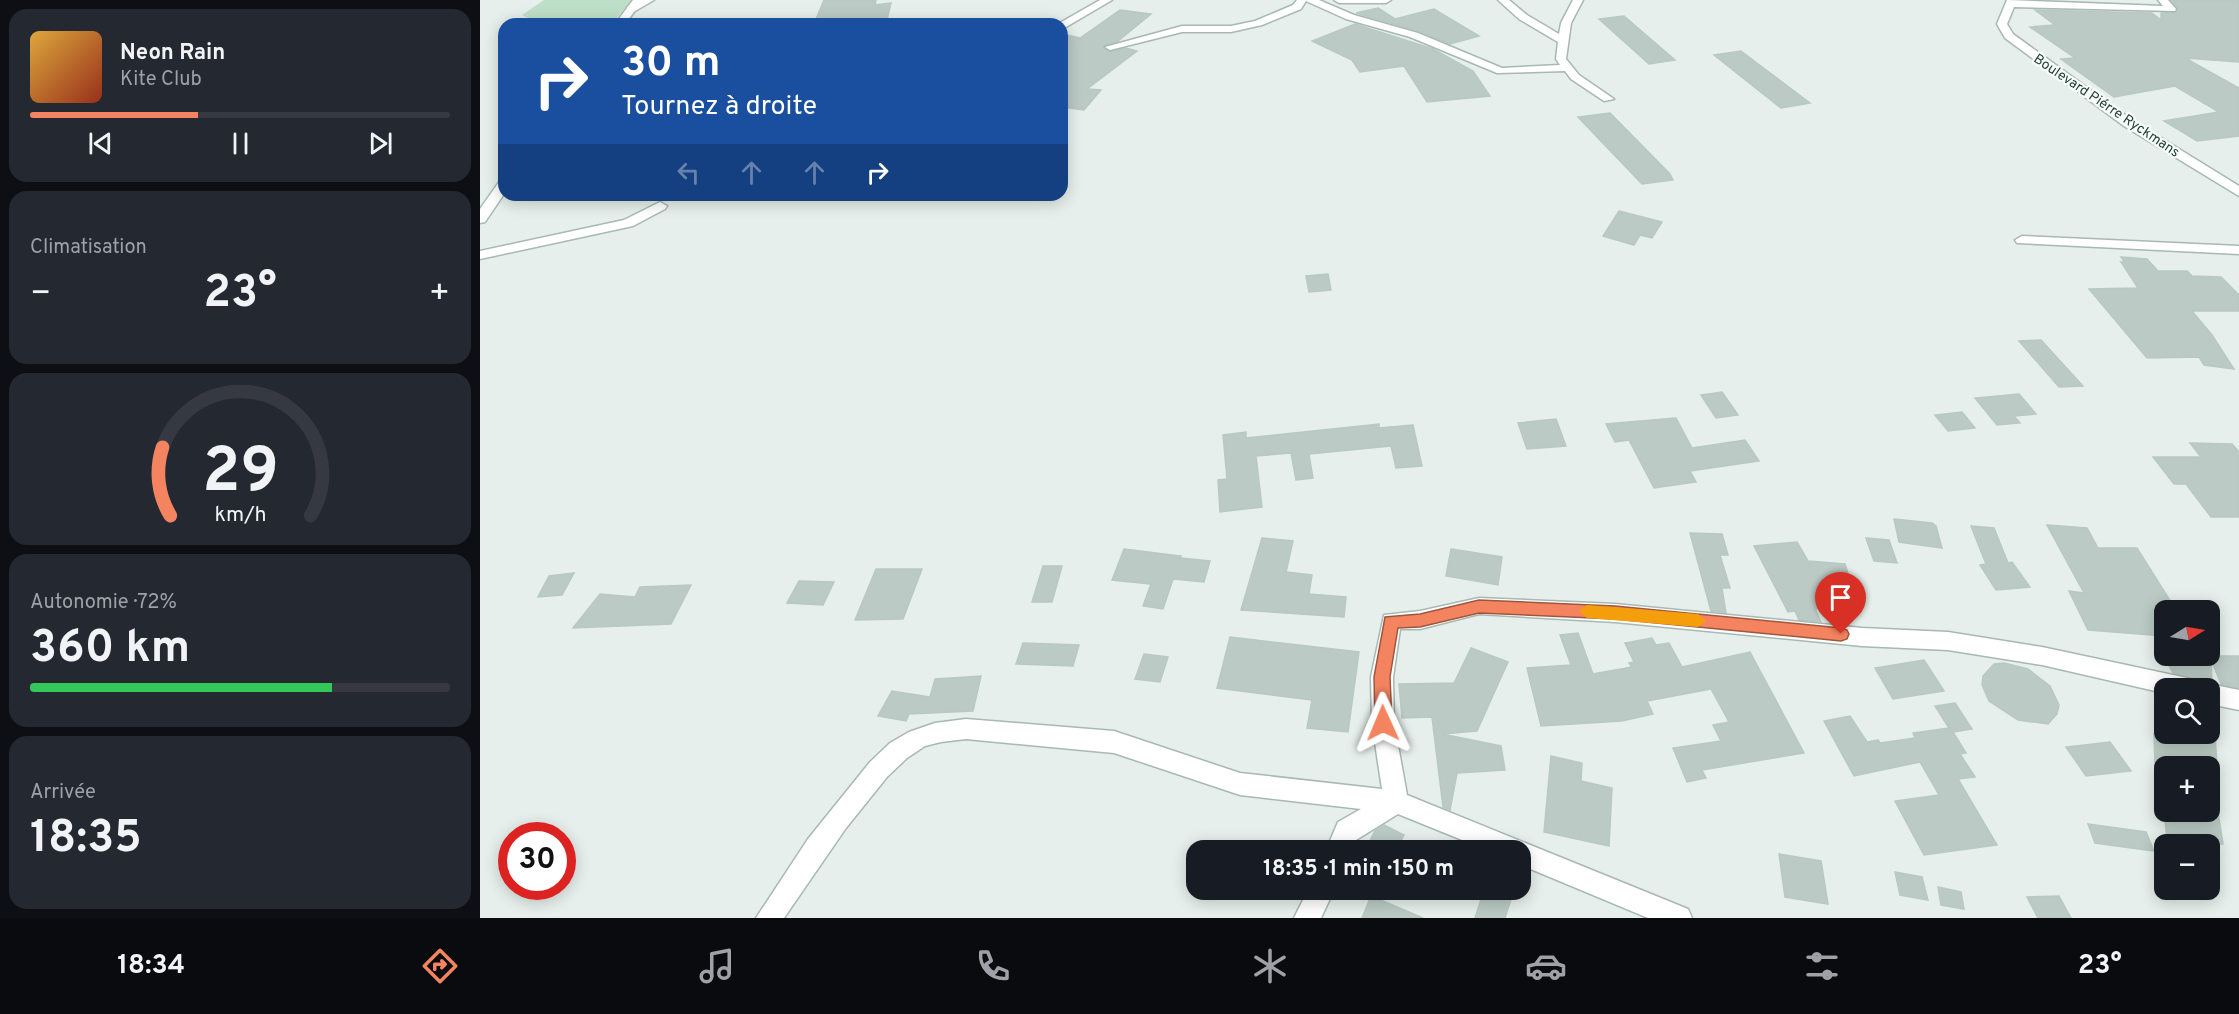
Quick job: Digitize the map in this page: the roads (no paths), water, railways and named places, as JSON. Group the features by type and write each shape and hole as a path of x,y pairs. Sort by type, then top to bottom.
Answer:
{"street":[{"path":"624,18 634,4 649,0"},
{"path":"1068,22 1107,0"},
{"path":"1110,47 1182,29 1231,28 1258,23 1297,7 1302,0"},
{"path":"1311,0 1350,17 1414,35 1501,71 1566,68"},
{"path":"1339,0 1386,0"},
{"path":"1503,0 1523,17 1563,40"},
{"path":"1578,0 1566,23 1561,59 1566,68 1608,99"},
{"path":"2012,2 2171,9 2163,0"},
{"name":"Boulevard Piérre Ryckmans","path":"2012,2 2002,24 2009,36 2128,123 2239,192"},
{"path":"480,219 498,194"},
{"path":"480,255 628,223 660,206"},
{"path":"2022,240 2239,250"},
{"path":"1396,802 1383,723 1382,677 1391,621 1420,620 1479,606 1615,613 1862,637 1948,641 2042,656 2154,681"},
{"path":"2220,696 2239,700"},
{"path":"769,918 839,817 891,757 915,740 942,731 966,729 1114,742 1240,784 1396,802 1491,840"},
{"path":"1343,840 1347,831 1396,802"},
{"path":"1531,857 1679,918"},
{"path":"1307,918 1316,900"}]}
